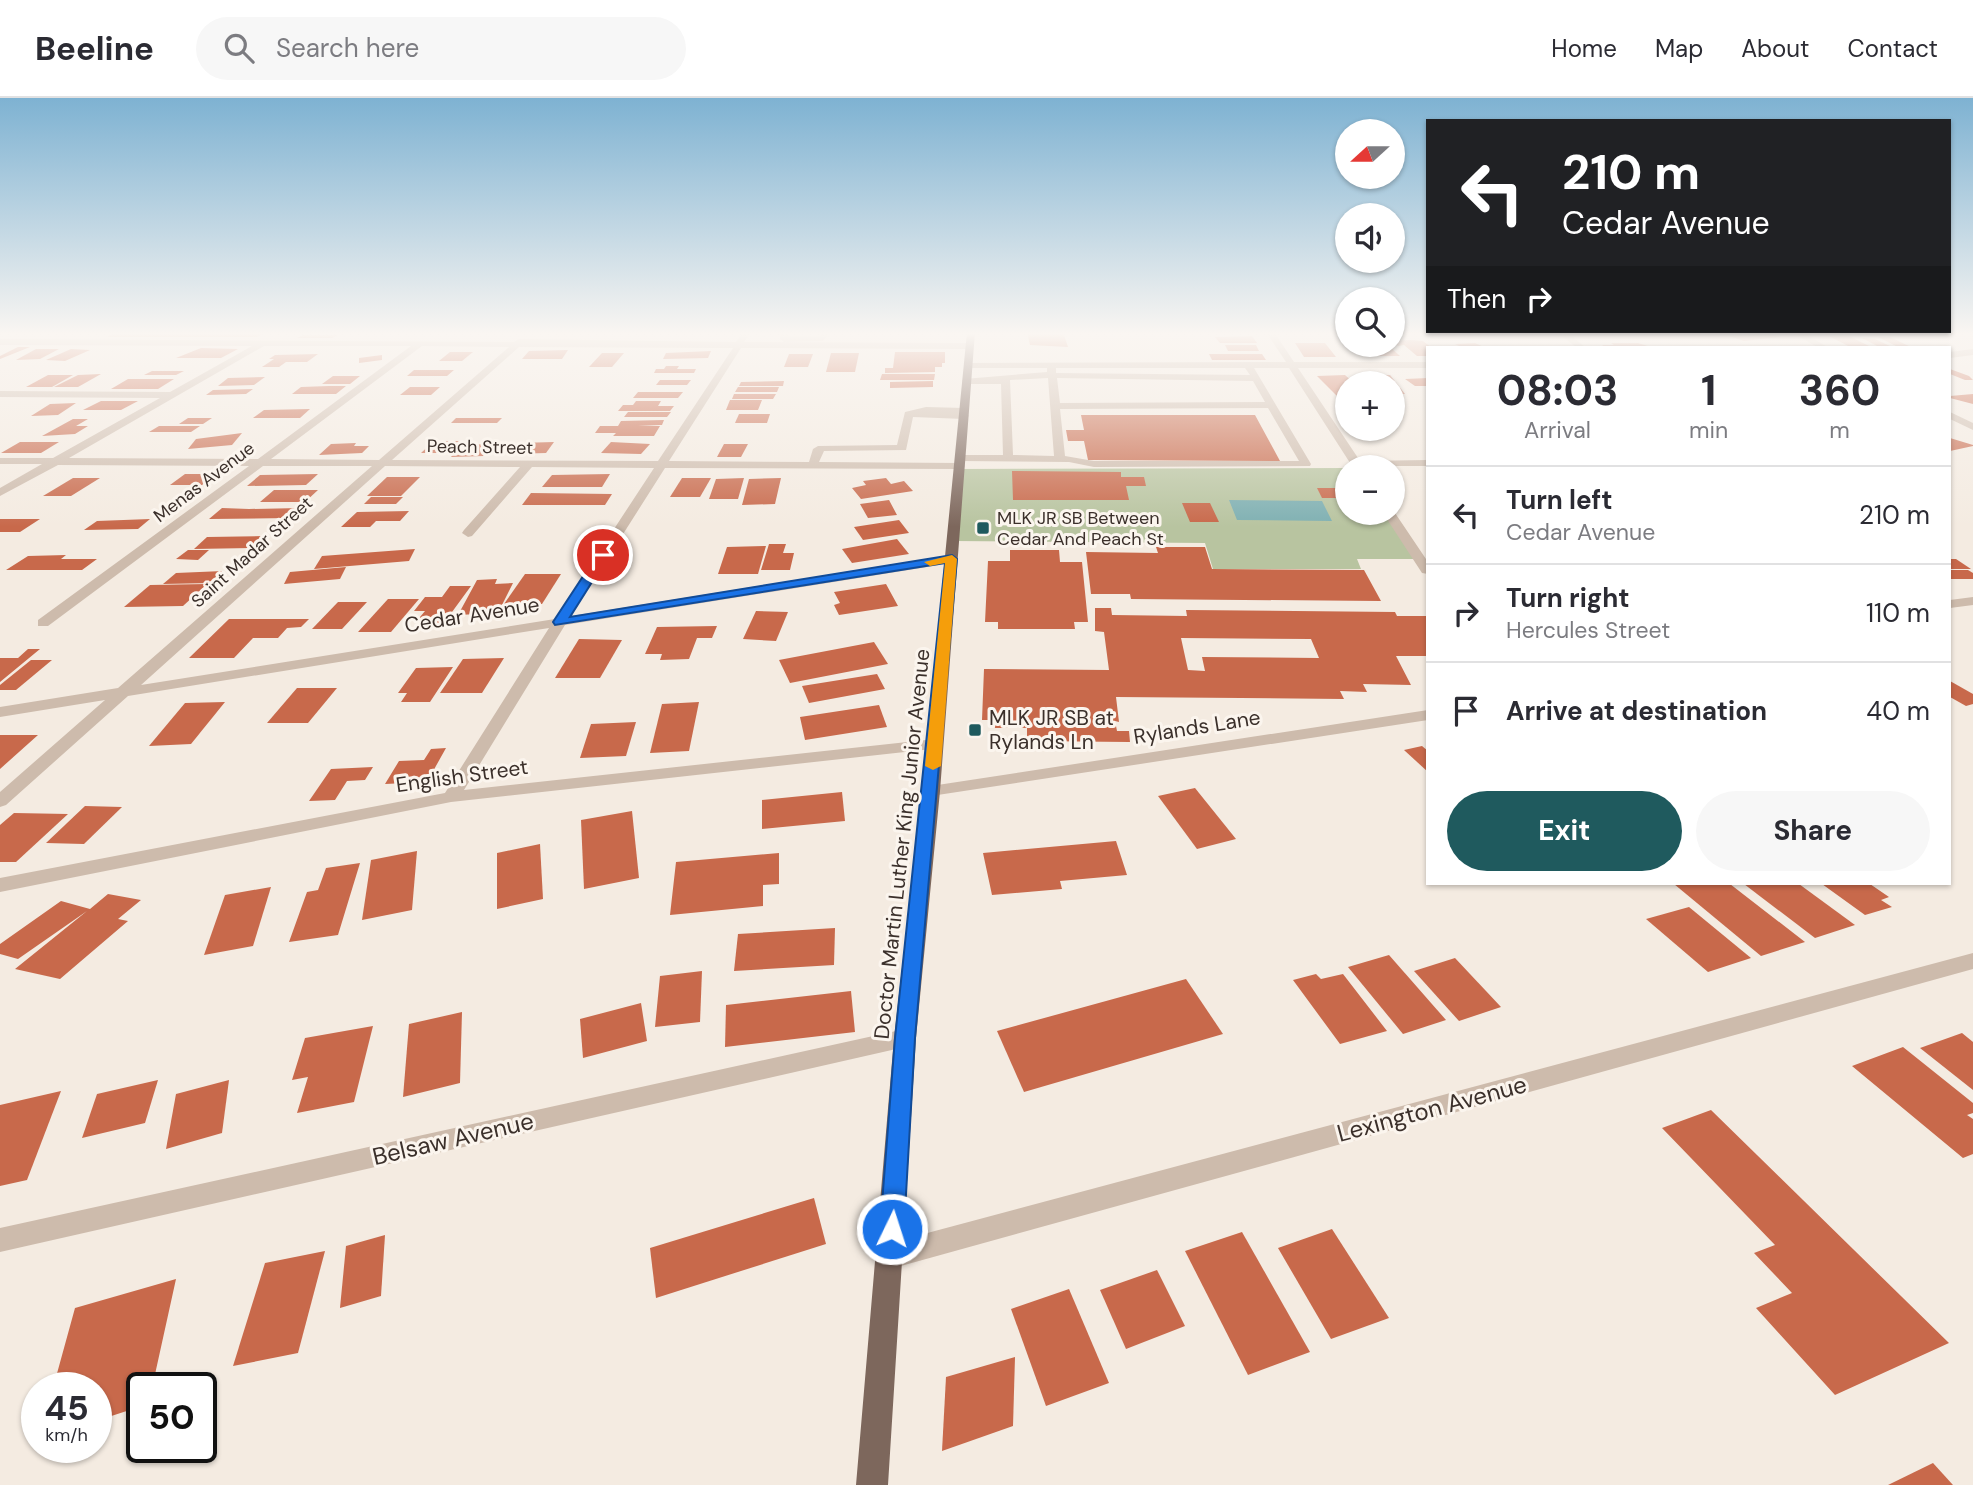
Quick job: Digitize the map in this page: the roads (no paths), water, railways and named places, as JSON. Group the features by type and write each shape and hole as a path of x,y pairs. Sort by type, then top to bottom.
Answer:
{"main road":[{"name":"Doctor Martin Luther King Junior Avenue","path":"872,1485 905,1038 931,791 965,397"}],"street":[{"path":"0,493 169,397"},
{"name":"Menas Avenue","path":"43,623 348,397"},
{"name":"Saint Madar Street","path":"0,801 456,397"},
{"path":"451,797 705,397"},
{"path":"1006,397 1008,458"},
{"path":"1053,397 1060,459"},
{"path":"1267,397 1272,405"},
{"path":"1312,397 1350,455"},
{"path":"1054,406 1272,405"},
{"name":"Peach Street","path":"0,461 813,465 960,462 1008,458 1060,459 1094,464 1306,464 1272,405"},
{"path":"813,465 818,449 902,448 909,414 926,410 964,413"},
{"path":"1951,416 1973,428"},
{"path":"1405,464 1426,463"},
{"path":"468,533 528,465"},
{"path":"1397,525 1426,568"},
{"name":"Cedar Avenue","path":"0,712 952,559"},
{"path":"1951,604 1973,601"},
{"name":"Rylands Lane","path":"931,791 1426,715"},
{"name":"English Street","path":"0,886 451,797 935,744"},
{"name":"Lexington Avenue","path":"890,1256 1973,961"},
{"name":"Belsaw Avenue","path":"0,1240 905,1038"}],"water":[{"path":"1229,500 1322,501 1332,521 1237,520"}],"place":[{"name":"MLK JR SB Between Cedar And Peach St","path":"983,528"},
{"name":"MLK JR SB at Rylands Ln","path":"975,730"}]}
